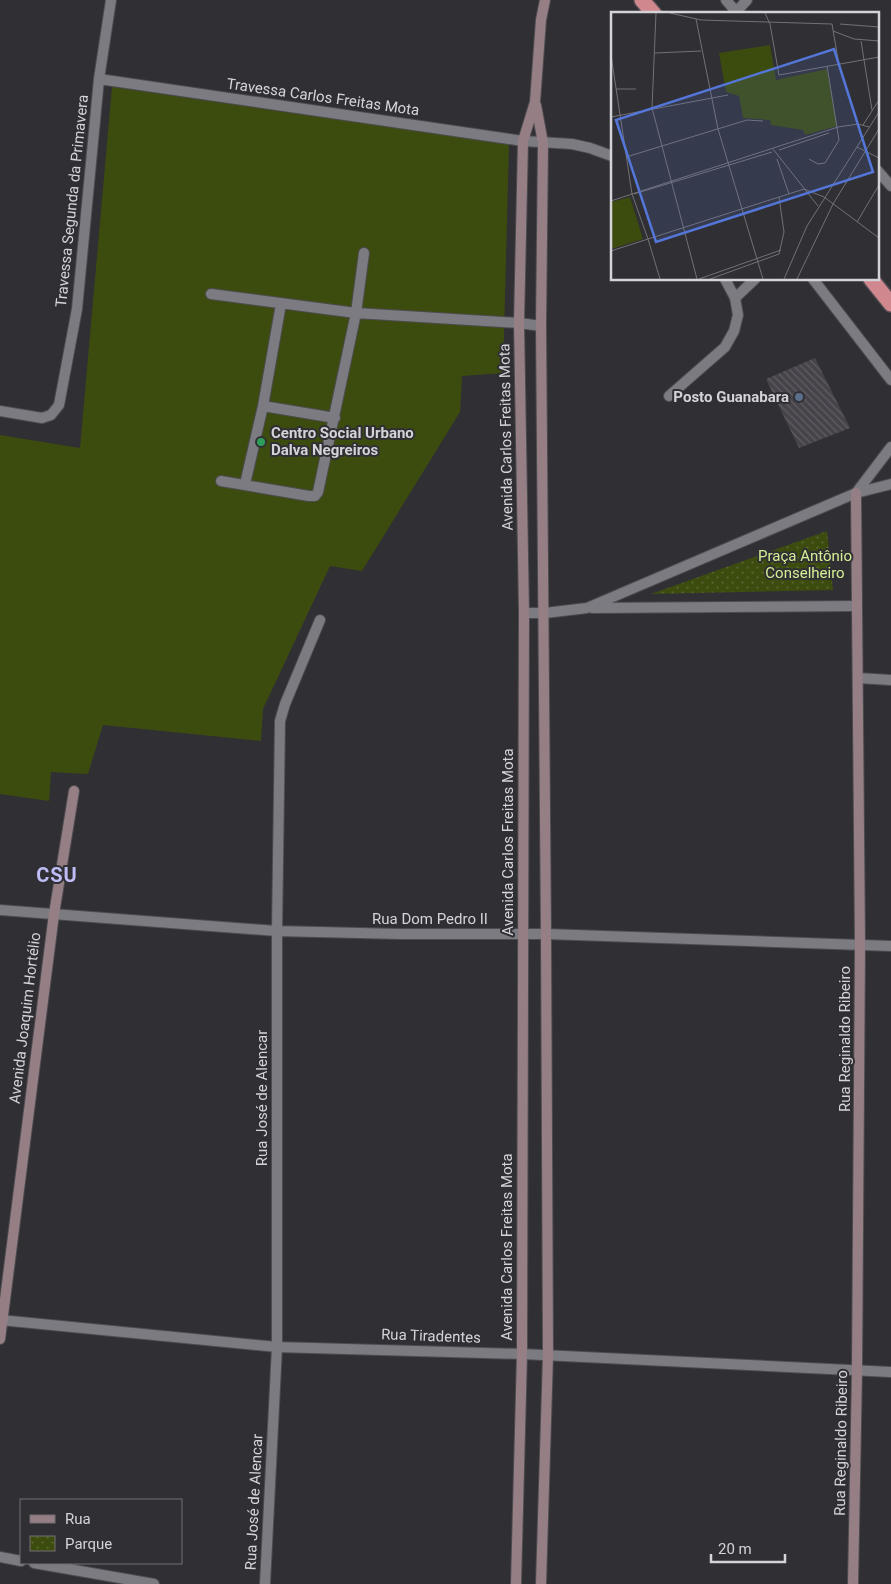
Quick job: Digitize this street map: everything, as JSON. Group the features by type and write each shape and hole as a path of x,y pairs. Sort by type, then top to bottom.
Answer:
{"highway":[{"path":"642,0 652,12"},
{"path":"872,280 891,304"}],"street":[{"name":"Travessa Segunda da Primavera","path":"0,412 42,418 51,416 59,405 77,309 99,79 111,0"},
{"name":"Avenida Carlos Freitas Mota","path":"516,1584 522,1354 524,613 519,323 523,141 535,102 541,20 545,0"},
{"path":"726,0 735,12"},
{"path":"737,12 747,0"},
{"name":"Travessa Carlos Freitas Mota","path":"99,79 523,141 572,144 611,156"},
{"name":"Avenida Carlos Freitas Mota","path":"535,102 542,143 541,326 545,612 548,1355 541,1584"},
{"path":"878,171 891,186"},
{"path":"221,480 314,496 318,492 356,313 364,254"},
{"path":"669,396 725,347 734,331 738,315 735,298 726,280"},
{"path":"735,298 754,280"},
{"path":"814,280 891,380"},
{"path":"211,294 356,313 541,326"},
{"path":"245,484 263,406 281,304"},
{"path":"263,406 335,418"},
{"path":"856,493 891,447"},
{"path":"586,608 856,493 891,484"},
{"name":"Rua Reginaldo Ribeiro","path":"853,1584 857,1370 860,946 856,493"},
{"path":"524,613 586,608 856,606"},
{"name":"Rua José de Alencar","path":"265,1584 277,1347 277,931 280,721 285,704 320,620"},
{"path":"858,678 891,680"},
{"name":"Avenida Joaquim Hortélio","path":"0,1339 54,914 74,791"},
{"name":"Rua Dom Pedro II","path":"0,910 277,931 400,934 546,934 891,946"},
{"name":"Rua Tiradentes","path":"1,1321 277,1347 548,1355 891,1372"},
{"path":"0,1557 20,1560"},
{"path":"40,1564 154,1584"}],"green space":[{"name":"Centro Social Urbano Dalva Negreiros","path":"112,87 509,144 503,373 462,376 460,412 362,571 330,566 263,709 261,741 103,725 88,774 51,772 49,801 0,794 0,435 80,448"},
{"name":"Praça Antônio Conselheiro","path":"827,531 833,590 651,594"}],"building":[{"path":"815,358 850,428 799,448 766,379"}],"place":[{"name":"Posto Guanabara","path":"799,397"},
{"name":"Centro Social Urbano Dalva Negreiros","path":"261,442"}],"district":[{"name":"CSU","path":"57,875"}]}
